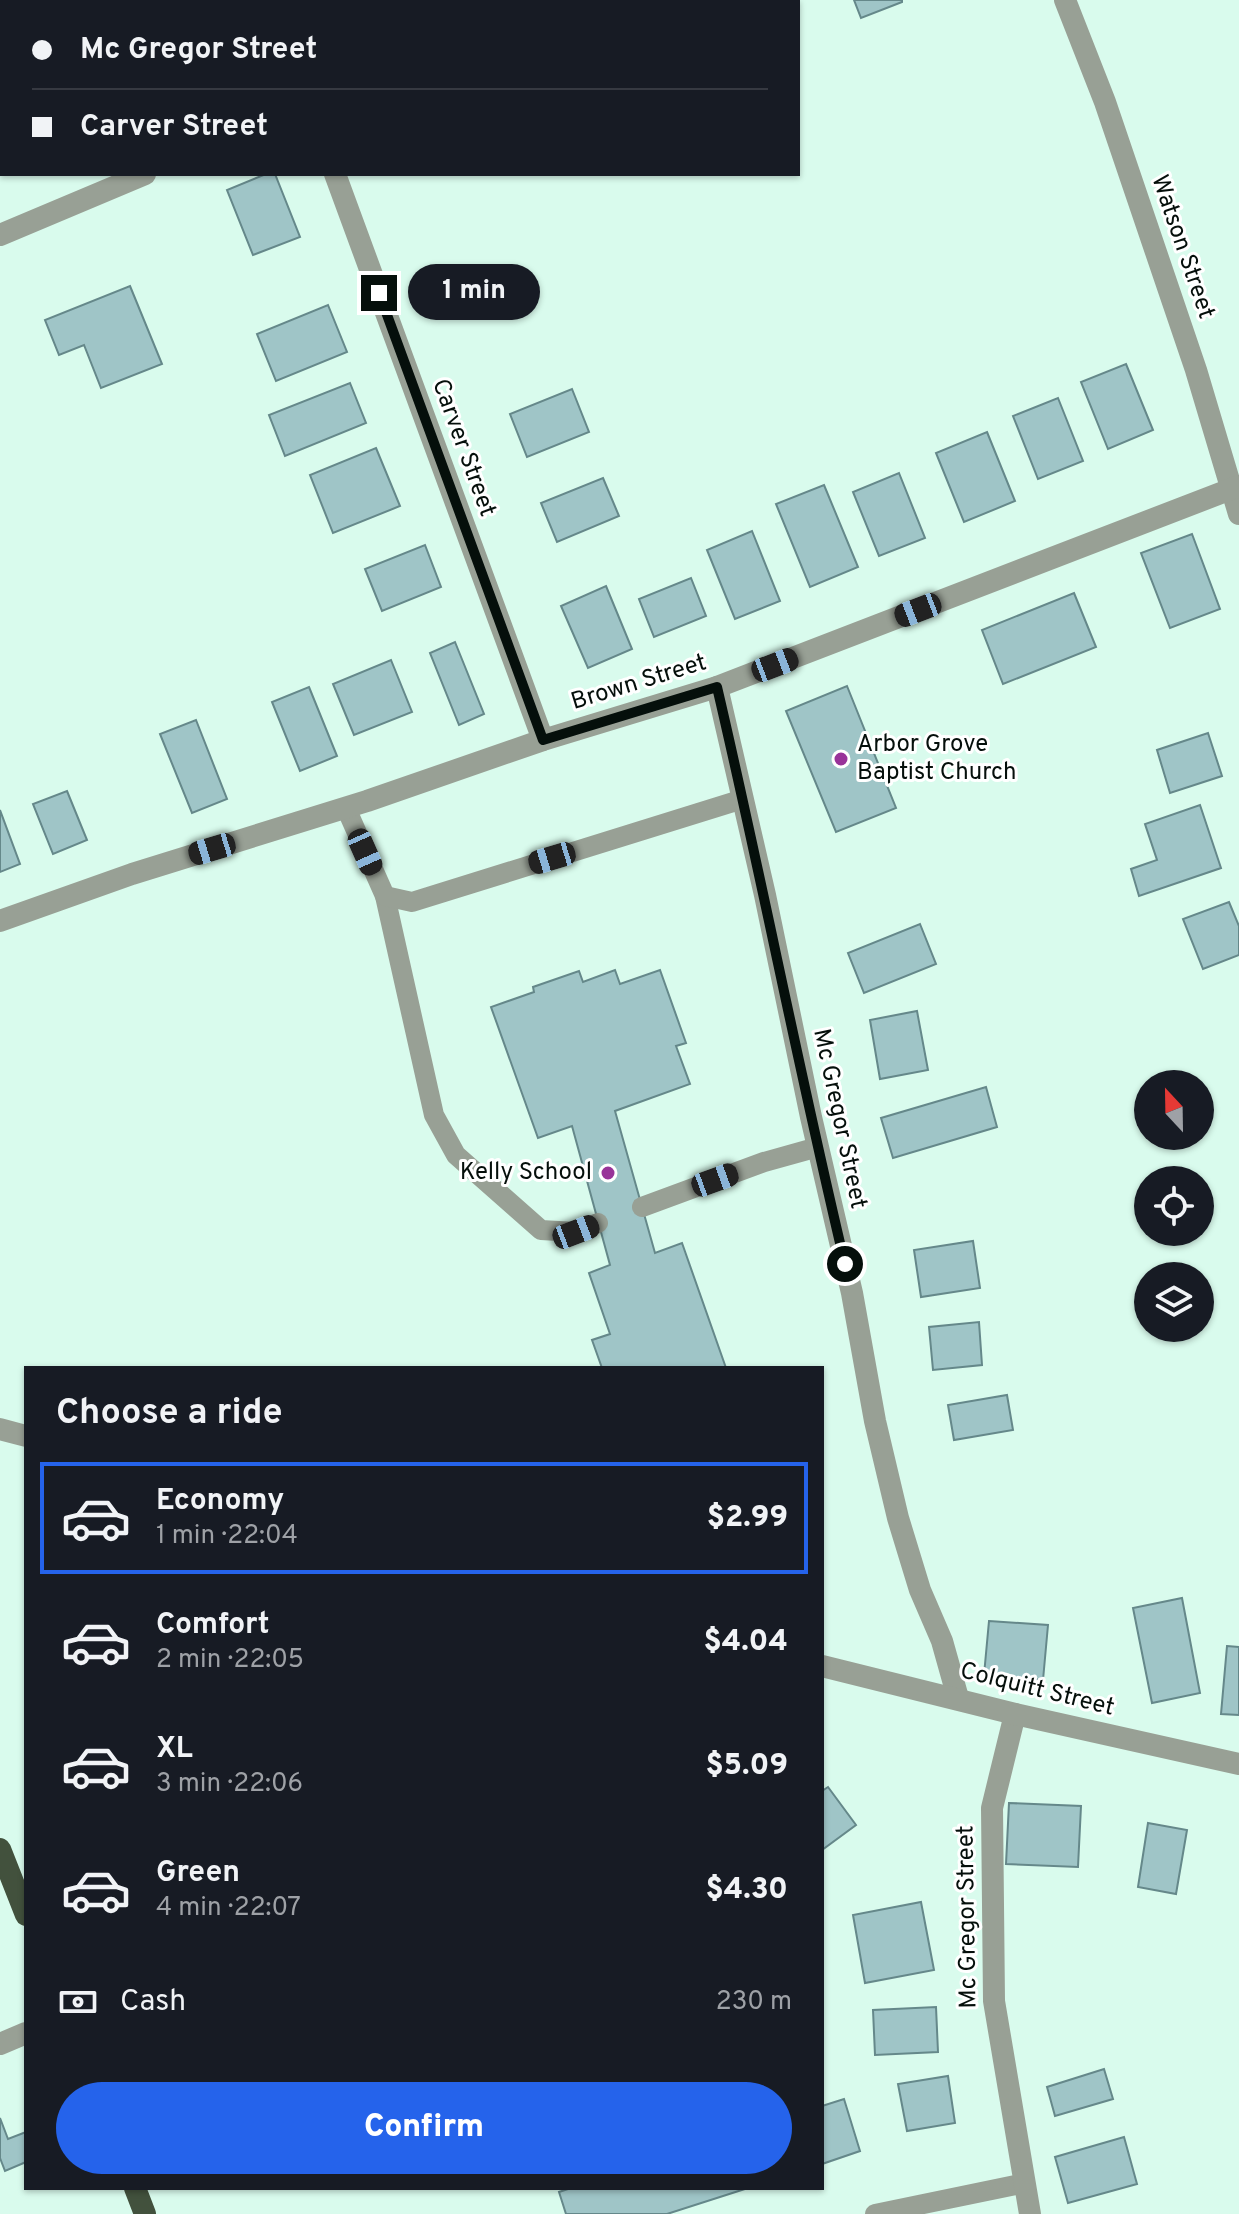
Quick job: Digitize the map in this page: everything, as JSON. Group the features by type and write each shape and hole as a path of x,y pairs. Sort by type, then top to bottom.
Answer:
{"highway":[{"path":"0,1849 24,1910"},
{"path":"136,2190 145,2214"}],"street":[{"name":"Watson Street","path":"1065,0 1110,117 1236,487 1239,514"},
{"path":"0,235 140,176"},
{"name":"Carver Street","path":"336,176 543,740"},
{"name":"Brown Street","path":"0,921 132,874 346,808 543,740 717,687 1236,487"},
{"name":"Mc Gregor Street","path":"717,687 852,1293 875,1421 898,1518 920,1590 942,1641 958,1698"},
{"path":"0,1429 24,1435"},
{"name":"Colquitt Street","path":"824,1666 1015,1714 1239,1764"},
{"name":"Mc Gregor Street","path":"1015,1714 992,1808 994,2001 1030,2214"},
{"path":"0,2044 24,2034"}],"lane":[{"path":"385,896 412,902 743,799"},
{"path":"346,808 385,896 434,1115 456,1155 541,1230 576,1232 598,1223"},
{"path":"642,1207 764,1162 818,1147"},
{"path":"875,2214 1025,2183"}],"building":[{"path":"854,0 902,0 902,2 861,18"},
{"path":"261,176 276,176 300,237 253,255 227,190"},
{"path":"130,286 162,364 101,388 84,345 59,355 45,320"},
{"path":"328,305 347,352 276,381 257,334"},
{"path":"1126,364 1153,430 1108,449 1081,382"},
{"path":"350,383 366,423 285,456 269,415"},
{"path":"572,389 589,432 527,457 510,414"},
{"path":"1058,398 1083,461 1038,479 1013,416"},
{"path":"987,432 1015,501 964,522 936,453"},
{"path":"376,448 400,506 333,533 310,475"},
{"path":"899,473 925,538 879,556 853,492"},
{"path":"603,478 619,516 557,542 541,503"},
{"path":"824,485 858,567 810,587 776,504"},
{"path":"752,531 780,601 735,619 707,550"},
{"path":"1192,534 1220,609 1170,628 1141,553"},
{"path":"425,545 441,587 382,611 365,569"},
{"path":"691,578 706,616 654,637 639,599"},
{"path":"606,586 632,649 588,668 561,606"},
{"path":"1074,593 1096,647 1003,684 982,630"},
{"path":"455,642 484,714 459,725 430,653"},
{"path":"391,660 412,712 354,735 333,684"},
{"name":"Arbor Grove Baptist Church","path":"847,686 896,808 836,832 786,711"},
{"path":"309,687 337,756 300,771 272,702"},
{"path":"196,720 227,799 192,813 160,734"},
{"path":"1208,733 1222,776 1170,793 1157,750"},
{"path":"67,791 87,840 53,854 33,804"},
{"path":"1200,805 1221,868 1139,896 1131,869 1157,860 1145,824"},
{"path":"0,810 20,864 0,872"},
{"path":"1229,902 1239,926 1239,955 1203,969 1183,919"},
{"path":"920,924 936,964 864,993 848,953"},
{"name":"Kelly School","path":"615,970 620,984 660,970 686,1043 676,1046 690,1084 615,1111 655,1253 682,1243 725,1366 601,1366 592,1340 610,1334 589,1273 610,1265 572,1126 538,1138 491,1007 534,992 533,987 579,971 583,982"},
{"path":"917,1011 928,1070 880,1079 870,1020"},
{"path":"986,1087 997,1127 893,1158 881,1118"},
{"path":"973,1241 980,1288 921,1297 914,1250"},
{"path":"979,1322 982,1365 933,1370 929,1327"},
{"path":"1007,1395 1013,1430 954,1440 948,1405"},
{"path":"1182,1598 1200,1693 1152,1703 1133,1608"},
{"path":"989,1621 1048,1625 1043,1680 984,1675"},
{"path":"1227,1646 1239,1647 1239,1715 1221,1714"},
{"path":"828,1787 856,1825 824,1849 824,1790"},
{"path":"1009,1803 1081,1806 1078,1867 1006,1864"},
{"path":"1148,1823 1187,1830 1176,1894 1138,1887"},
{"path":"921,1902 934,1970 865,1983 853,1915"},
{"path":"936,2007 938,2052 875,2055 873,2010"},
{"path":"1104,2069 1113,2099 1055,2116 1047,2087"},
{"path":"948,2076 955,2123 907,2131 898,2084"},
{"path":"844,2099 860,2151 824,2163 824,2105"},
{"path":"0,2118 8,2139 24,2133 24,2163 5,2171 0,2158"},
{"path":"1124,2137 1137,2184 1068,2203 1055,2157"},
{"path":"742,2190 667,2214 566,2214 559,2192"}],"place":[{"name":"Arbor Grove Baptist Church","path":"841,759"},
{"name":"Kelly School","path":"608,1173"}],"route":[{"path":"379,293 543,740 717,687 845,1264"}]}
